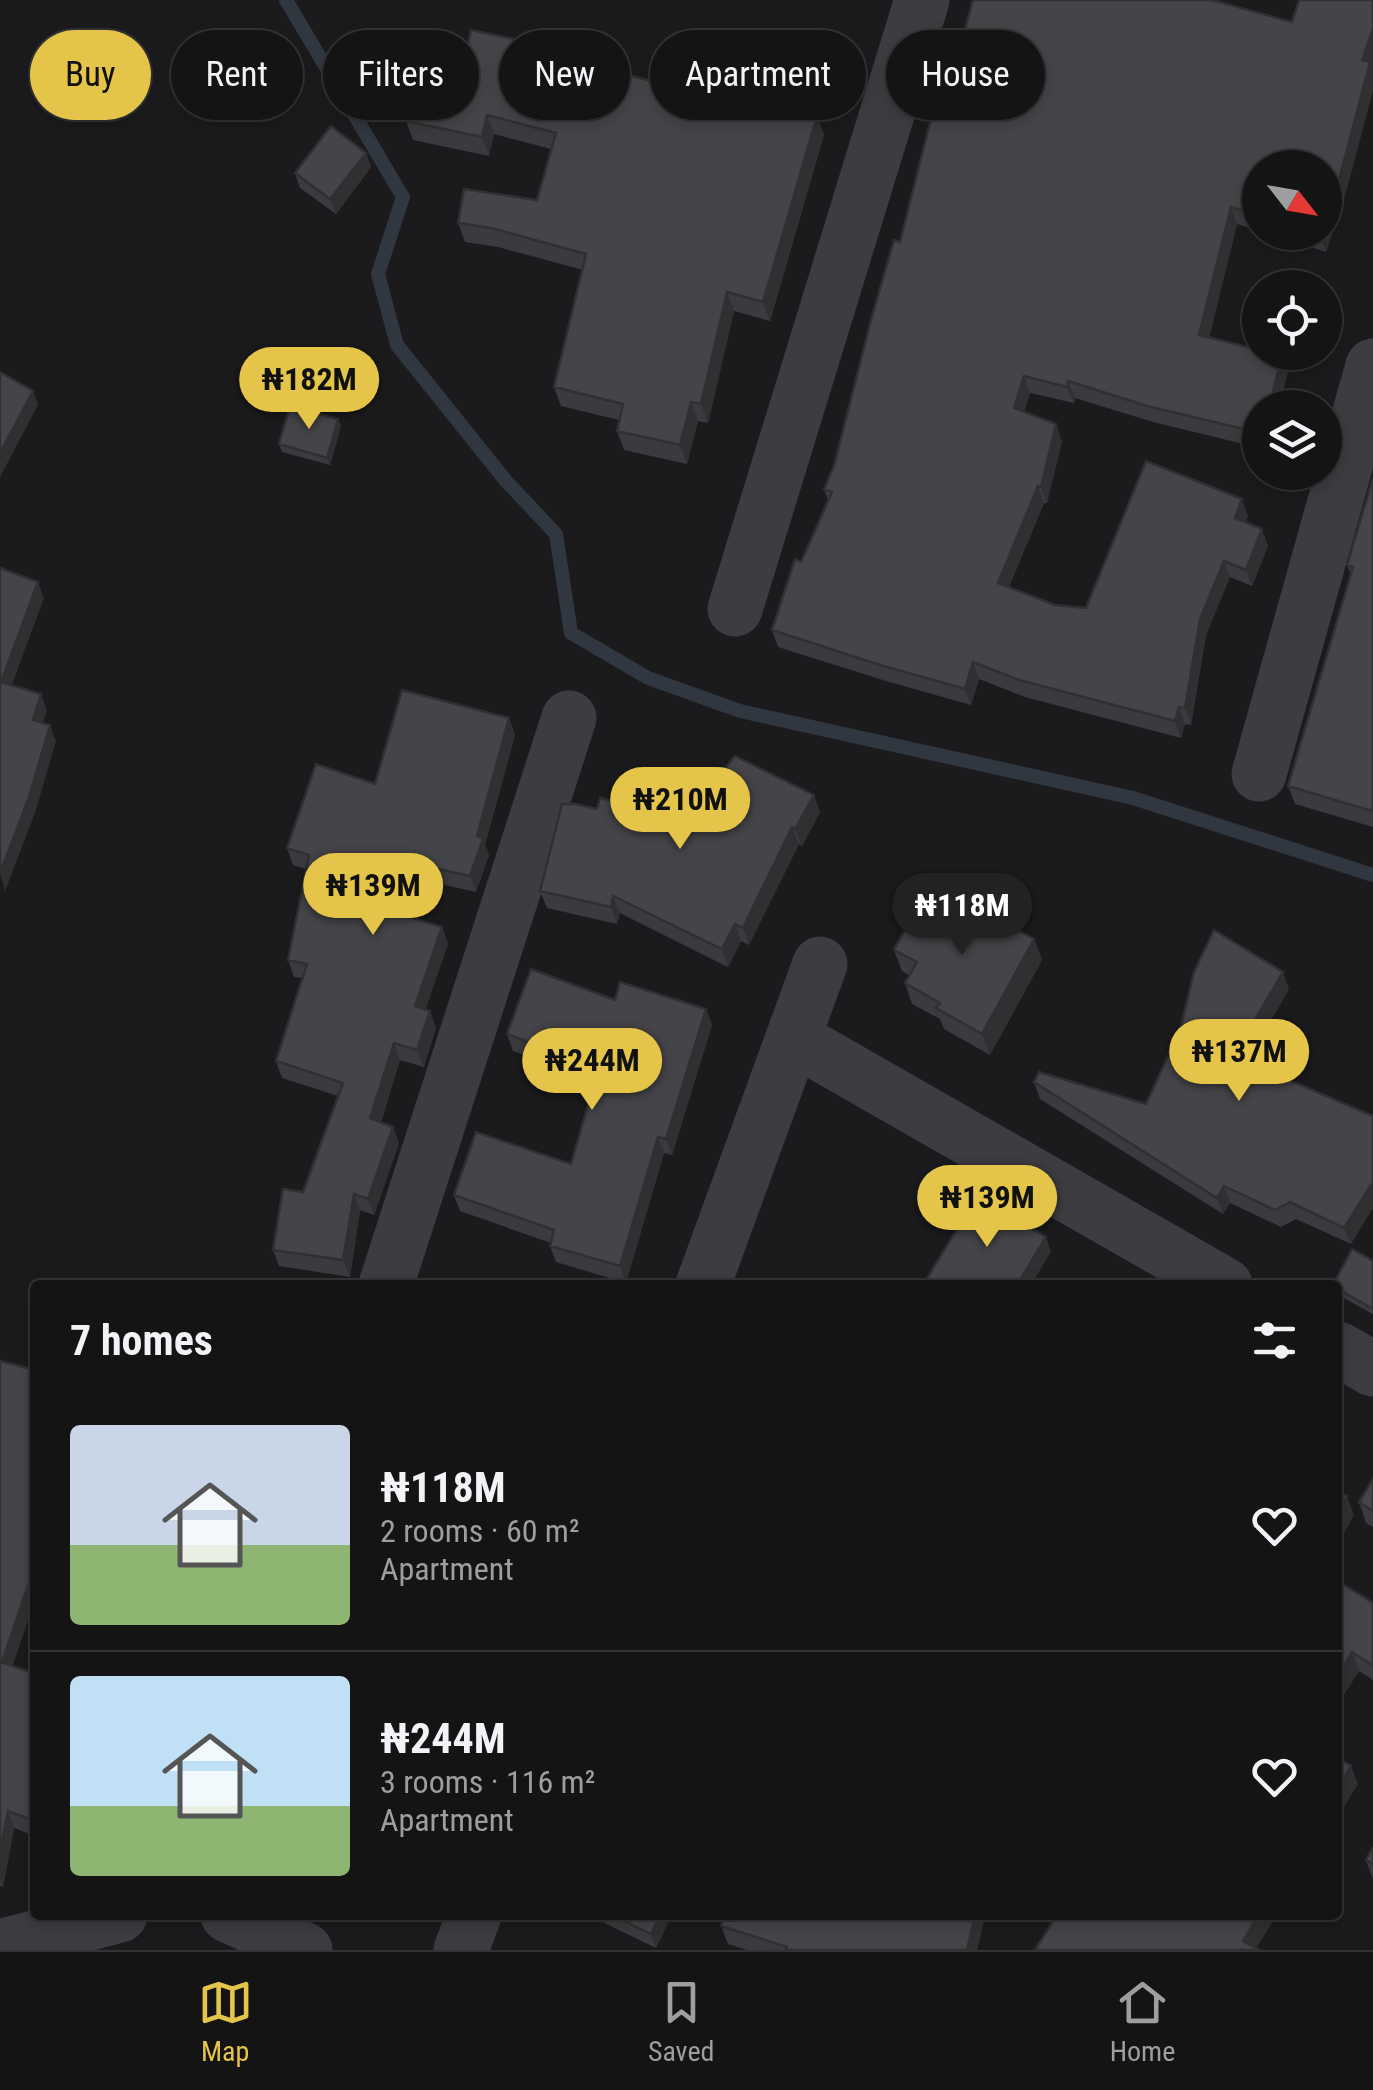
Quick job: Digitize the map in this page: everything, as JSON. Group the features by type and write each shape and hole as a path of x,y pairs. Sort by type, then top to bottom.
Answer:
{"street":[{"path":"734,608 922,0"},
{"path":"1259,774 1373,366"},
{"path":"388,1280 569,718"},
{"path":"705,1280 820,964"},
{"path":"793,1038 1216,1280"},
{"path":"1342,1351 1373,1370"},
{"path":"0,1947 101,1920"},
{"path":"239,1920 305,1950"},
{"path":"461,1950 472,1920"}],"building":[{"path":"973,0 1212,0 1292,22 1299,0 1373,0 1373,29 1362,60 1370,62 1342,169 1342,150 1242,150 1242,210 1231,207 1199,335 1242,346 1242,370 1278,370 1273,390 1242,390 1242,429 1147,406 1068,381 1067,387 1024,376 1014,408 1056,424 1041,487 1038,486 998,583 1055,605 1086,608 1146,461 1242,499 1235,518 1262,529 1246,570 1224,561 1200,619 1185,708 1179,707 1175,721 1019,680 973,662 965,689 772,630 795,559 801,562 832,492 824,489 834,466 894,240 900,242 931,120 1045,120 1045,30 965,30"},
{"path":"479,32 499,36 499,118 487,115 482,137 406,121 479,120"},
{"path":"630,75 650,81 650,120 816,120 763,302 727,292 701,404 691,402 680,445 617,431 623,404 554,387 586,254 458,223 464,189 537,200 556,133 506,120 630,120"},
{"path":"331,126 366,153 330,199 295,173"},
{"path":"0,372 33,391 0,453"},
{"path":"290,406 338,419 327,458 279,444"},
{"path":"1373,478 1372,811 1288,786 1353,567 1347,565"},
{"path":"0,568 38,582 1,682 41,694 33,720 50,725 29,797 0,873"},
{"path":"402,690 509,718 477,836 483,839 470,876 376,855 364,903 442,927 415,1006 430,1011 417,1050 394,1043 370,1118 393,1127 368,1199 354,1194 343,1260 273,1250 283,1189 303,1192 343,1083 276,1061 307,964 288,960 309,855 287,848 316,764 375,784"},
{"path":"735,756 814,795 795,829 792,827 743,928 735,924 722,949 613,896 611,907 540,891 562,804 597,809 600,798 685,817"},
{"path":"928,888 959,904 961,899 1034,939 982,1034 936,1008 940,1003 905,983 917,962 894,950"},
{"path":"1214,930 1283,972 1253,1023 1268,1032 1249,1063 1373,1116 1373,1182 1344,1228 1290,1202 1275,1210 1224,1186 1217,1198 1034,1082 1039,1072 1146,1104 1180,1030 1194,972"},
{"path":"531,969 615,1000 620,982 706,1009 666,1139 658,1137 620,1266 550,1246 554,1230 454,1195 476,1132 571,1164 594,1084 589,1083 594,1067 507,1034"},
{"path":"977,1196 1046,1237 1020,1280 926,1280"},
{"path":"1352,1249 1373,1261 1373,1309 1342,1291 1342,1280 1336,1280"},
{"path":"0,1361 30,1369 30,1580 2,1662 30,1672 30,1816 29,1819 8,1811 0,1852"},
{"path":"1373,1479 1373,1511 1359,1502"},
{"path":"1342,1584 1373,1603 1373,1666 1352,1652 1342,1668"},
{"path":"1342,1760 1351,1766 1342,1781"},
{"path":"622,1920 658,1920 651,1934"},
{"path":"723,1920 974,1920 967,1950 786,1950 787,1947 721,1926"},
{"path":"1054,1920 1256,1920 1243,1941 1259,1950 1035,1950"}],"waterway":[{"path":"286,0 403,197 378,274 397,345 506,481 556,534 571,633 648,678 740,711 1133,798 1373,875"}]}
